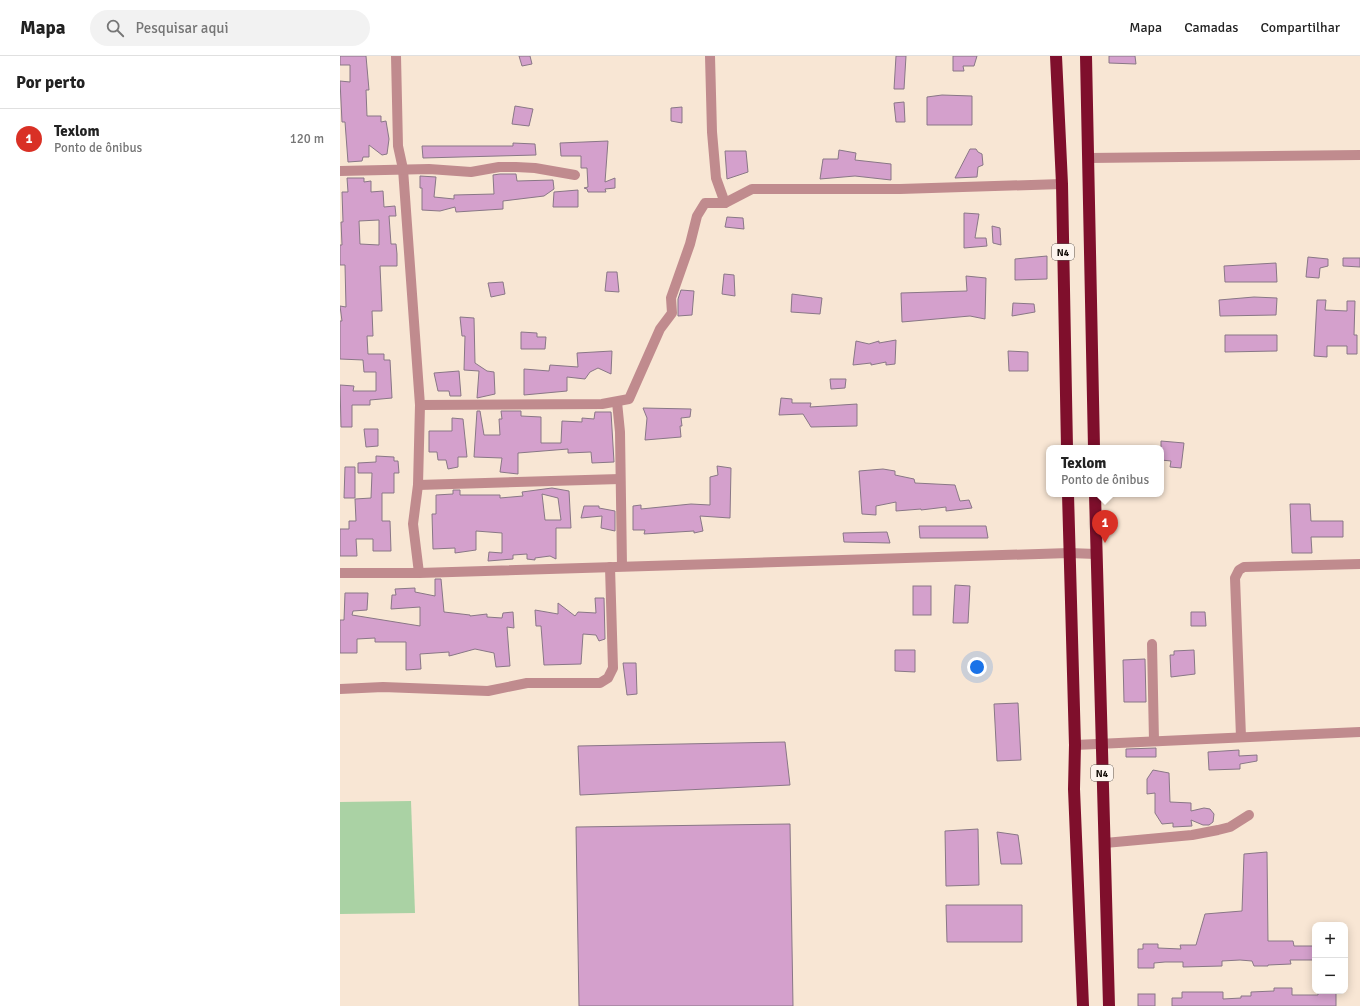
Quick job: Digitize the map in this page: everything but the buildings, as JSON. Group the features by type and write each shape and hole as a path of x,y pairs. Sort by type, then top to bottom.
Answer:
{"highway":[{"name":"N4","path":"1056,56 1062,184 1067,445"},
{"name":"N4","path":"1086,56 1094,445"},
{"path":"1068,497 1075,745 1074,789 1082,1006"},
{"name":"N4","path":"1095,497 1109,1006"}],"street":[{"path":"396,56 398,146 403,169 420,405 418,485 413,524 420,573"},
{"path":"710,56 712,132 716,178 725,203"},
{"path":"1088,158 1360,155"},
{"path":"340,171 429,168 471,172 499,167 535,168 575,175"},
{"path":"420,405 602,404 628,399 660,329 672,314 671,298 690,244 697,216 705,203 725,203 752,189 900,189 1062,184"},
{"path":"617,402 620,432 622,566"},
{"path":"418,485 620,479"},
{"path":"340,573 420,573 1069,553 1096,554"},
{"path":"1241,737 1235,578 1239,570 1244,567 1360,564"},
{"path":"340,689 384,687 488,691 527,683 600,683 608,678 613,668 610,567"},
{"path":"1152,644 1154,741"},
{"path":"1075,745 1360,732"},
{"path":"1105,843 1192,835 1230,827 1249,815"}],"green space":[{"path":"411,801 415,913 340,914 340,802"}],"place":[{"name":"Texlom","path":"1105,543"}]}
